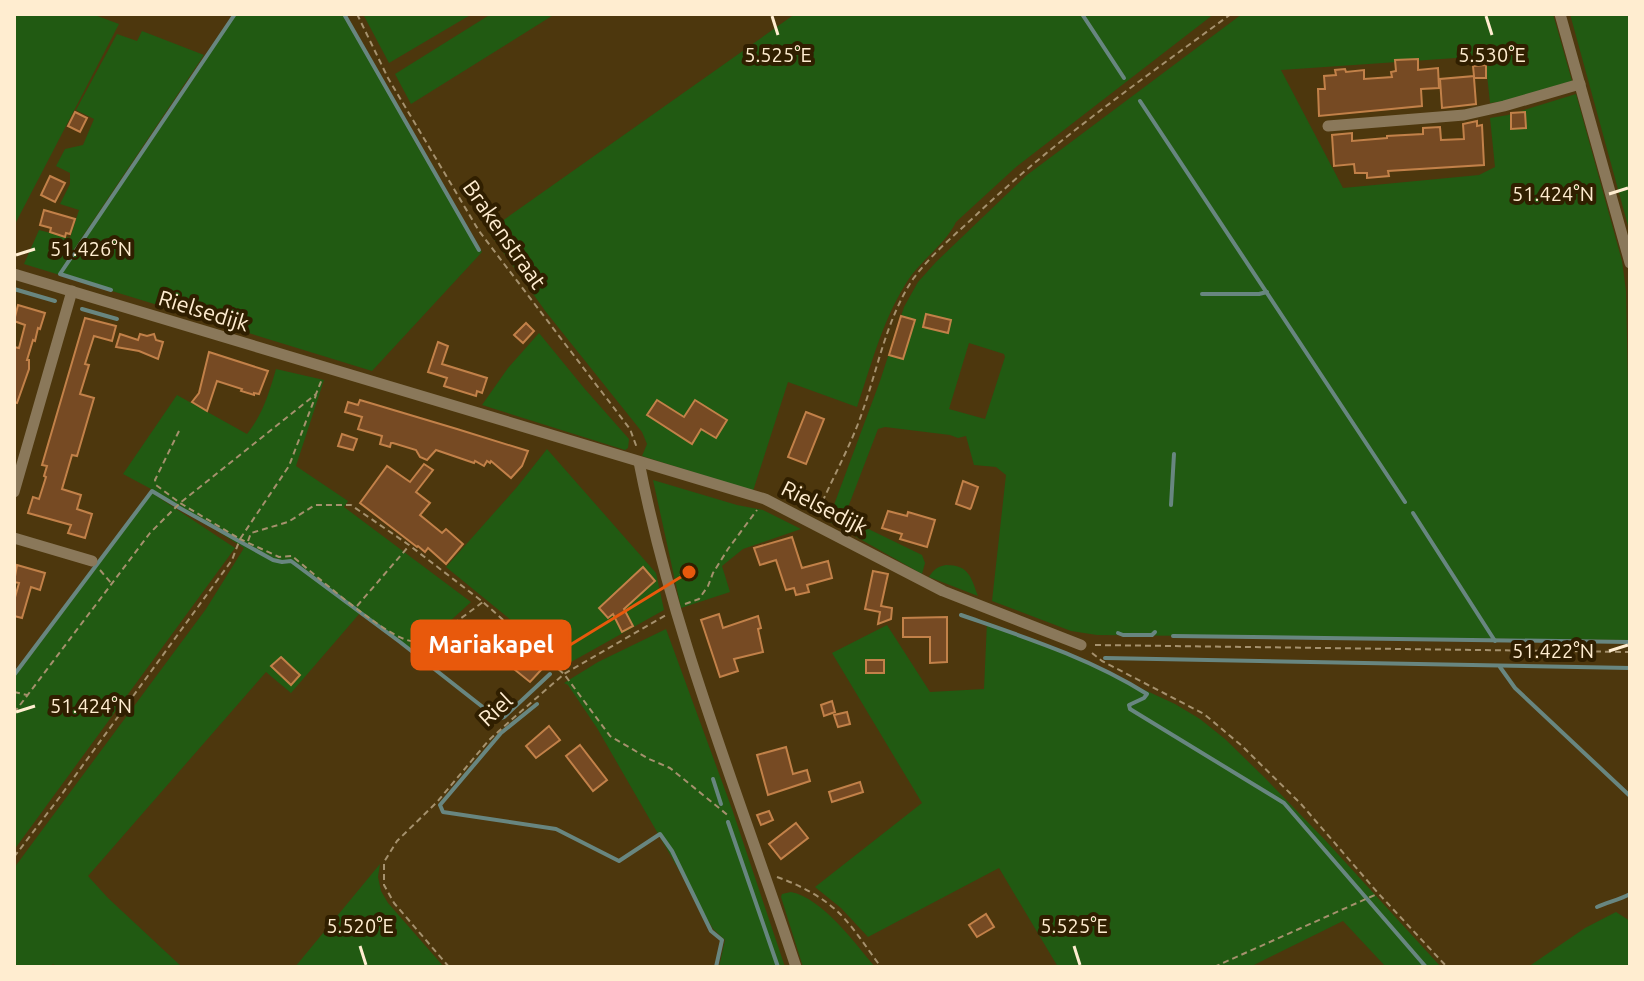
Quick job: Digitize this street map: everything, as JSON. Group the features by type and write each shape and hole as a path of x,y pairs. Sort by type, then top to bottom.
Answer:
{"street":[{"path":"1560,14 1630,263"},
{"path":"1328,126 1464,115 1580,84"},
{"name":"Rielsedijk","path":"14,274 765,499 943,591 1081,645"},
{"path":"14,492 72,291"},
{"path":"639,462 675,610 796,967"},
{"path":"14,538 95,564"}],"path":[{"name":"Brakenstraat","path":"357,14 388,78 479,231 630,429 637,445 639,462"},
{"path":"808,520 821,505 841,463 862,414 889,329 914,279 936,253 1006,186 1080,126 1231,14"},
{"path":"14,857 232,560 239,540 289,466 326,368"},
{"path":"14,713 150,533 180,503 316,394"},
{"path":"179,431 155,480 159,489 239,540 279,557 292,556 391,634 412,641 439,633 483,602"},
{"name":"Riel","path":"449,967 394,903 384,885 384,862 397,841 437,802 489,740 564,674 699,599 728,549 765,499"},
{"path":"247,542 251,533 288,522 315,505 351,505 483,602 564,674 610,736 670,768 728,816"},
{"path":"356,607 409,545"},
{"path":"95,564 112,584"},
{"path":"1081,645 1630,652"},
{"path":"1081,645 1102,661 1204,714 1242,746 1301,804 1447,967"},
{"path":"14,692 28,695"},
{"path":"765,872 813,893 841,915 881,967"},
{"path":"1214,967 1378,893"}],"green space":[{"path":"14,14 92,14 119,24 14,226"},
{"path":"235,14 345,14 419,149 482,252 372,371 24,264 39,230 70,238 79,210 60,204 70,184 70,173 56,166 65,149 83,145 94,119 76,110 117,34 137,41 142,31 204,55 60,270"},
{"path":"363,14 472,14 389,63"},
{"path":"491,14 555,14 411,104 395,74"},
{"path":"795,14 1214,14 1016,167 956,222 911,276 897,299 857,407 788,382 753,491 642,456 647,444 642,432 546,312 488,231"},
{"path":"1242,14 1553,14 1572,81 1505,101 1490,103 1485,56 1281,70 1343,188 1479,175 1495,167 1490,118 1576,94 1622,261 1626,291 1630,640 1097,635 1071,631 992,601 1006,475 996,467 974,465 966,436 958,438 885,427 878,429 847,510 850,520 922,555 925,563 922,574 828,521 904,307 918,282 1027,175","holes":["969,343 1004,354 985,419 949,409"]},
{"path":"1570,14 1630,14 1630,233"},
{"path":"539,333 629,439 628,448 625,450 482,405 508,368"},
{"path":"276,369 324,380 296,466 348,501 344,507 471,602 415,653 360,613 291,693 266,672 88,876 182,967 57,967 53,964 50,967 14,967 14,868 206,609 244,548 123,474 177,395 247,434 261,411"},
{"path":"547,449 656,573 664,610 564,666 446,567"},
{"path":"653,480 763,510 801,529 743,549 722,566 730,592 681,608"},
{"path":"152,493 235,548 14,850 14,678"},
{"path":"946,565 964,570 978,596 929,577 936,569"},
{"path":"987,622 1043,643 1175,704 1200,719 1265,778 1441,967 1386,967 1343,921 1250,967 1058,967 999,868 868,937 841,908 815,887 922,803 832,653 887,625 930,692 984,689"},
{"path":"666,629 732,809 785,967 719,967 725,940 713,929 597,728 564,683 598,662"},
{"path":"380,864 378,877 388,903 444,967 295,967"},
{"path":"791,892 803,896 826,912 875,967 803,967 781,897"},
{"path":"1616,912 1630,921 1630,967 1528,967 1585,928"}],"building":[{"path":"1418,59 1418,70 1438,68 1439,88 1421,89 1422,106 1319,116 1318,89 1325,89 1324,76 1336,75 1335,70 1345,69 1346,72 1364,70 1364,79 1392,77 1391,72 1396,71 1395,60"},
{"path":"1486,65 1486,78 1474,78 1476,104 1442,108 1440,79 1474,76 1473,66"},
{"path":"75,112 87,118 80,132 68,126"},
{"path":"1525,112 1526,128 1511,129 1511,113"},
{"path":"1477,121 1477,126 1482,125 1484,165 1388,171 1389,176 1367,178 1367,173 1355,173 1354,164 1334,166 1332,135 1352,133 1352,141 1423,134 1423,128 1440,127 1441,140 1464,139 1463,124"},
{"path":"50,176 65,183 55,202 41,195"},
{"path":"44,210 75,219 70,234 66,233 65,237 40,225"},
{"path":"18,305 45,313 33,340 27,360 29,369 17,403 14,402 14,347 19,348 25,325 14,321"},
{"path":"926,314 951,320 948,333 923,327"},
{"path":"901,316 915,320 903,359 889,355"},
{"path":"85,318 116,326 112,341 94,336 80,394 94,398 77,456 72,455 62,489 81,495 77,509 92,514 85,538 68,533 71,525 28,513 33,497 39,499 46,477 47,466 42,465"},
{"path":"526,323 534,331 523,343 514,335"},
{"path":"120,334 138,340 140,334 154,334 156,340 163,342 158,359 139,351 116,347"},
{"path":"438,342 448,346 442,364 487,378 482,393 477,391 476,396 444,386 447,378 428,372"},
{"path":"209,352 268,371 259,394 241,391 217,381 207,411 192,402 199,393"},
{"path":"360,400 528,451 522,466 511,478 491,461 484,466 436,450 427,460 420,457 416,450 393,443 390,447 380,444 382,436 358,429 362,417 345,412 348,402 358,405"},
{"path":"657,400 684,417 695,400 727,420 716,438 701,429 692,444 647,415"},
{"path":"806,412 824,419 806,464 788,457"},
{"path":"342,434 357,439 353,450 338,446"},
{"path":"424,464 433,470 416,492 430,503 420,515 442,533 446,529 463,544 446,564 428,548 425,552 417,547 360,503 387,466 410,482"},
{"path":"963,481 978,487 970,509 956,504"},
{"path":"888,511 907,516 908,512 935,520 927,547 900,539 902,534 882,528"},
{"path":"792,537 802,568 828,561 832,578 807,585 809,592 796,595 794,588 786,590 776,560 760,565 754,548"},
{"path":"17,565 45,573 40,590 31,587 22,618 14,616 19,583 14,582"},
{"path":"643,567 655,581 624,609 633,626 622,632 613,614 608,618 599,608"},
{"path":"873,571 888,574 881,606 892,608 891,619 878,624 880,612 865,609"},
{"path":"719,614 723,628 758,616 763,652 734,659 738,671 720,677 701,620"},
{"path":"947,617 947,662 930,663 930,637 903,637 903,618"},
{"path":"482,643 494,652 480,669 468,660"},
{"path":"515,649 541,670 530,682 504,661"},
{"path":"281,657 300,675 291,685 271,666"},
{"path":"866,660 884,660 884,673 866,673"},
{"path":"832,701 835,712 824,716 821,705"},
{"path":"847,712 850,724 838,727 834,715"},
{"path":"549,726 560,740 536,758 526,746"},
{"path":"580,745 607,780 593,791 566,756"},
{"path":"786,747 793,774 807,770 810,781 768,795 757,755"},
{"path":"860,782 863,792 832,802 829,792"},
{"path":"769,811 773,820 761,825 757,815"},
{"path":"796,823 808,838 781,859 769,844"},
{"path":"986,914 994,927 977,937 969,925"}],"waterway":[{"path":"111,290 60,274 235,14"},
{"path":"344,14 479,250"},
{"path":"1082,14 1124,78"},
{"path":"1140,101 1405,502"},
{"path":"14,289 55,301"},
{"path":"1202,294 1267,292"},
{"path":"82,309 117,319"},
{"path":"1171,505 1174,454"},
{"path":"14,675 152,491 177,506"},
{"path":"178,507 273,560 291,561 498,719 504,717 550,674"},
{"path":"1413,513 1495,641"},
{"path":"961,615 1080,659 1147,694 1129,705 1130,709 1284,803 1426,967"},
{"path":"1118,633 1152,635 1155,632"},
{"path":"1173,636 1630,642"},
{"path":"1105,658 1630,668"},
{"path":"1500,667 1515,688 1630,796"},
{"path":"537,704 501,733 440,805 443,812 556,829 619,861 660,834 672,851 711,931 722,940 716,967"},
{"path":"713,779 721,804"},
{"path":"728,822 778,967"},
{"path":"1597,907 1630,894"}],"place":[{"name":"Mariakapel","path":"689,572"}]}
